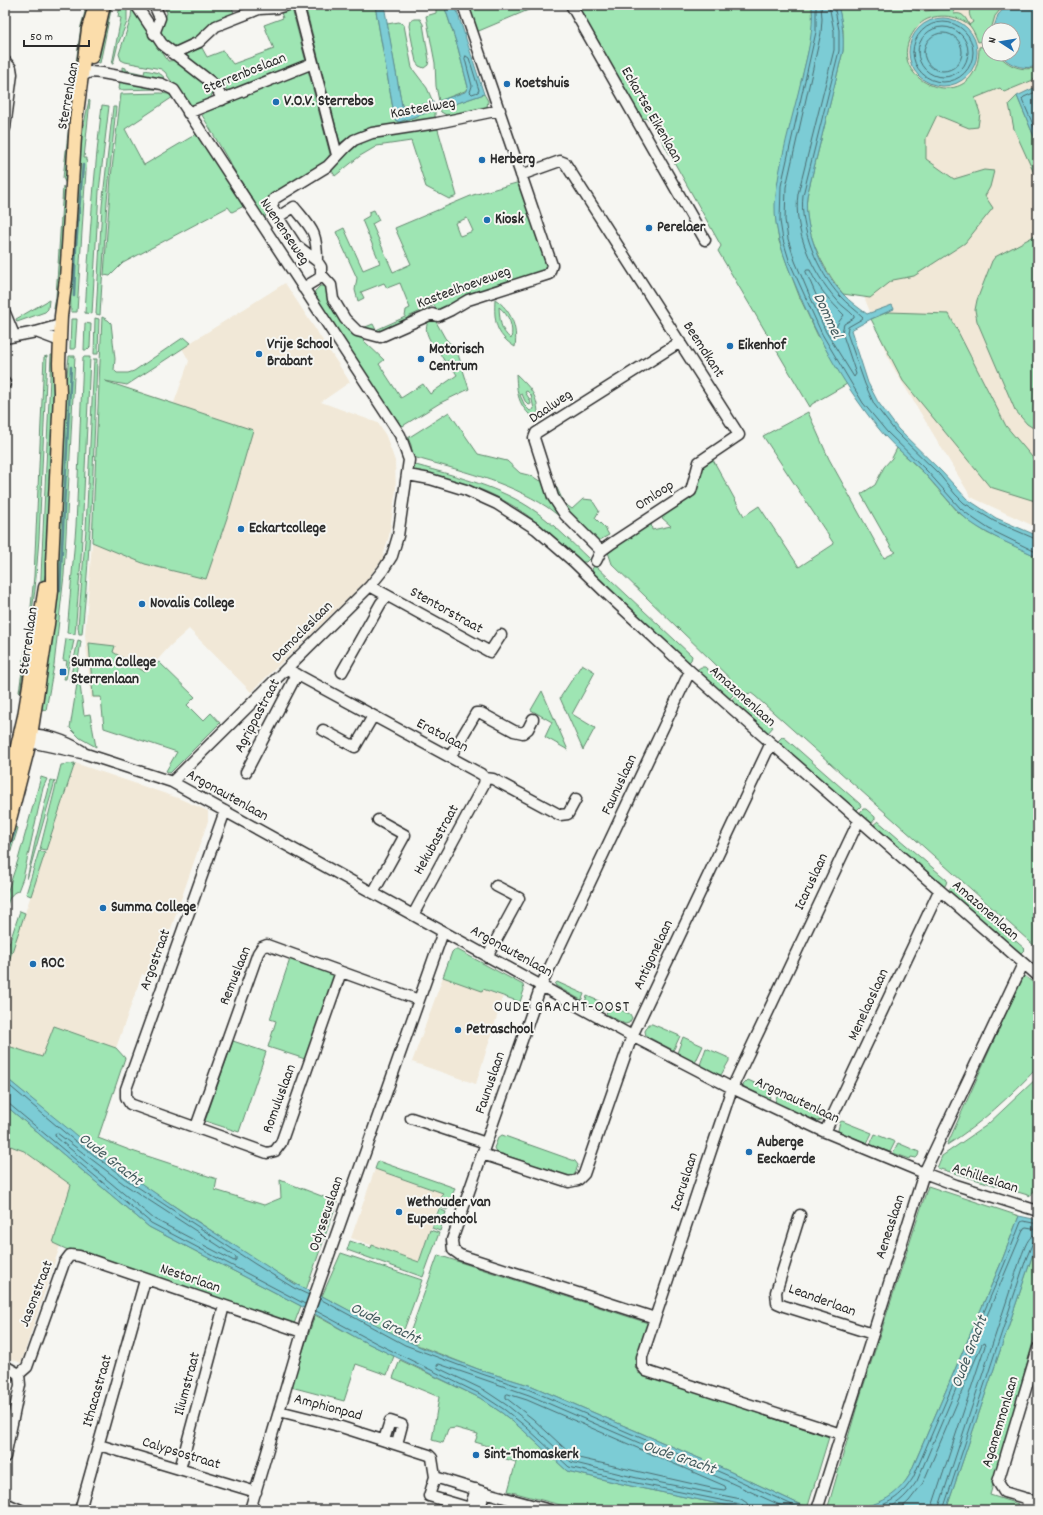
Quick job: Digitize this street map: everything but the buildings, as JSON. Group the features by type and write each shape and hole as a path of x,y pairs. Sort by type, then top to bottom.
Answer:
{"main road":[{"name":"Sterrenlaan","path":"5,839 23,773 27,737 48,624 52,591 60,393 60,325 66,279 76,145 83,124 88,30 95,5"},
{"name":"Sterrenlaan","path":"86,74 104,5"},
{"name":"Sterrenlaan","path":"60,393 67,357 69,323 66,279"},
{"name":"Sterrenlaan","path":"5,798 27,737"}],"street":[{"path":"136,5 162,44 216,86 222,100"},
{"path":"154,5 160,18 154,34"},
{"path":"173,54 199,42 216,26 259,9 277,8 288,5"},
{"path":"298,5 337,155"},
{"path":"463,5 521,175"},
{"name":"Eckartse Eikenlaan","path":"571,5 705,240"},
{"path":"5,61 11,68 12,74 5,128"},
{"name":"Sterrenboslaan","path":"188,113 313,64"},
{"name":"Nuenenseweg","path":"86,74 124,77 162,84 174,90 400,435 409,460 408,475"},
{"name":"Kasteelweg","path":"317,261 296,245 272,208 274,199 328,166 337,155 354,140 372,133 438,123 500,110"},
{"name":"Beemdkant","path":"521,175 560,161 565,163 739,435"},
{"name":"Kasteelhoeveweg","path":"321,274 331,285 333,299 345,319 357,331 380,337 432,314 438,316 468,300 549,274 552,265 521,175"},
{"path":"278,217 294,207 313,230 316,238 317,261 321,267 321,274 318,279 303,288"},
{"path":"5,313 10,336 36,332 60,325"},
{"path":"36,332 60,341"},
{"name":"Daalweg","path":"601,552 565,515 553,497 534,438 536,433 680,342"},
{"name":"Omloop","path":"596,562 601,552 691,491 699,462 739,435"},
{"name":"Damocleslaan","path":"172,782 370,586 383,570 392,556 398,536 408,475"},
{"name":"Amazonenlaan","path":"408,475 430,479 466,490 497,504 536,529 574,562 690,671 939,891 1038,976"},
{"name":"Stentorstraat","path":"370,586 490,652 501,634"},
{"path":"342,672 381,603 387,596"},
{"name":"Eratolaan","path":"287,669 481,774 485,778 493,779 560,815 568,814 576,799"},
{"name":"Faunuslaan","path":"655,1318 460,1255 453,1250 452,1240 541,986 690,671"},
{"name":"Agrippastraat","path":"246,772 297,674"},
{"path":"450,757 476,712 481,713 514,731 523,732 528,729 533,719"},
{"path":"323,730 355,747 373,716"},
{"name":"Argonautenlaan","path":"27,737 62,741 86,754 172,782 487,957 632,1036 732,1088 825,1132 924,1173"},
{"name":"Antigonelaan","path":"482,1154 569,1182 578,1180 584,1174 632,1036 771,743"},
{"name":"Hekubastraat","path":"412,915 484,784 485,778"},
{"name":"Argostraat","path":"126,1097 128,1083 225,811"},
{"path":"373,893 405,835 378,820"},
{"name":"Icaruslaan","path":"841,1434 646,1371 642,1366 642,1357 732,1088 859,820"},
{"path":"487,957 518,898 496,886"},
{"name":"Menelaoslaan","path":"825,1132 939,891"},
{"name":"Odysseuslaan","path":"250,1510 302,1332 443,932"},
{"name":"Remuslaan","path":"196,1127 258,953 262,947 267,945 419,1000"},
{"name":"Aeneaslaan","path":"818,1507 924,1173 1023,964"},
{"name":"Romuluslaan","path":"126,1097 130,1104 267,1153 275,1151 281,1143 341,972"},
{"path":"411,1118 486,1143"},
{"name":"Achilleslaan","path":"924,1173 956,1185 1038,1211"},
{"name":"Leanderlaan","path":"800,1215 776,1292 777,1303 873,1334"},
{"name":"Nestorlaan","path":"70,1255 79,1256 302,1332"},
{"name":"Jasonstraat","path":"19,1374 27,1366 64,1263 70,1255"},
{"name":"Ithacastraat","path":"80,1510 146,1280"},
{"name":"Iliumstraat","path":"180,1469 224,1306"},
{"name":"Agamemnonlaan","path":"1034,1501 1004,1492 998,1482 1034,1381 1038,1348"},
{"path":"5,1366 19,1374 20,1385 5,1458"},
{"name":"Amphionpad","path":"278,1410 369,1435 432,1458 435,1477"},
{"path":"384,1440 390,1421 402,1425 397,1444"},
{"name":"Calypsostraat","path":"98,1445 256,1492"},
{"path":"476,1489 470,1508 429,1496 435,1477 550,1510"},
{"path":"480,1510 483,1497 487,1493"},
{"path":"1026,1510 1034,1501"},
{"path":"5,1503 21,1510"}],"shaded area":[{"path":"862,5 1038,5 1038,528 971,497 890,362 833,219"},
{"name":"Eckartcollege","path":"285,283 350,382 321,402 378,423 386,436 395,461 396,490 389,536 382,560 365,582 251,692 189,629 170,646 152,666 149,698 91,698 85,635 92,542 99,379 174,403 189,361 182,348"},
{"name":"Summa College","path":"75,763 178,798 208,811 208,821 154,978 142,974 116,1048 54,1026 42,1058 5,1045 5,973"},
{"name":"Petraschool","path":"444,974 503,997 476,1084 412,1062"},
{"path":"5,1144 24,1151 71,1185 73,1207 21,1363 5,1357"},
{"name":"Wethouder van Eupenschool","path":"375,1169 443,1193 419,1262 351,1238"}],"green space":[{"path":"87,5 93,5 75,91 73,86 81,26"},
{"path":"107,5 112,5 100,63 96,60"},
{"path":"120,5 127,5 127,22 112,64 121,18 118,17"},
{"path":"164,5 237,5 232,7 234,13 200,32 199,38 172,50 159,34 167,13"},
{"path":"278,5 291,5 306,62 231,90 226,90 186,57 186,53 202,48 207,57 223,51 233,64 274,49 264,25 283,18"},
{"path":"305,5 375,5 395,120 399,122 435,110 435,117 432,120 374,127 358,132 340,143"},
{"path":"436,5 444,5 458,48 468,87 465,91 439,101 436,86 435,63 426,16 436,13"},
{"path":"465,5 540,5 474,33"},
{"path":"585,5 812,5 813,31 777,186 776,221 779,241 800,298 818,336 847,384 812,404 810,407 718,251 721,246 720,244 650,119 641,118 578,7"},
{"path":"838,5 904,5 916,10 925,11 936,10 947,5 958,5 953,6 954,14 962,15 969,25 973,22 969,13 972,8 986,5 1004,5 995,16 993,22 981,22 981,41 978,42 970,26 959,19 938,16 924,21 919,25 908,45 908,62 917,76 931,85 948,88 963,84 975,70 979,47 981,47 981,62 1006,62 1016,67 1026,69 1038,67 1038,78 1004,92 1000,88 975,98 980,113 978,127 969,128 937,115 926,138 926,159 954,179 984,170 994,171 990,187 985,196 993,208 965,243 914,276 893,280 870,298 843,294 821,260 811,235 808,222 807,196 843,51 843,30"},
{"path":"132,7 168,61 180,60 210,84 213,91 210,100 192,105 186,103 165,72 161,69 121,60 119,54 131,18"},
{"path":"420,19 423,24 429,60 428,65 424,68 419,66 416,62 409,26 410,21"},
{"path":"399,22 404,25 412,68 427,88 433,102 406,108 402,106 387,24"},
{"path":"122,67 126,68 126,70 144,74 145,70 157,73 162,75 165,80 122,72"},
{"path":"308,70 330,154 326,161 273,194 267,206 265,219 202,115 208,110"},
{"path":"120,81 157,87 157,89 119,90"},
{"path":"121,94 168,94 173,97 125,129 144,165 198,133 244,203 244,206 232,212 228,207 123,263 110,276 104,275 111,177"},
{"path":"484,94 488,101 487,107 448,116 441,112 440,109"},
{"path":"1017,96 1038,146 1038,182 1014,129 1009,104"},
{"path":"72,98 77,99 66,184 63,178"},
{"path":"89,100 84,158 87,158 77,312 71,312 70,280 80,144"},
{"path":"102,105 109,106 99,191 92,314 85,313 92,209"},
{"path":"113,107 116,107 107,201 100,315 96,314 102,206"},
{"path":"437,126 457,196 449,199 426,187 411,141 377,146 360,156 335,176 331,169 348,149 369,137"},
{"path":"520,182 550,265 548,270 539,275 536,273 438,313 434,305 408,317 405,325 379,334 363,328 373,324 376,330 405,317 406,310 410,308 400,283 387,288 384,283 361,292 364,298 358,301 355,290 357,278 336,232 344,228 363,270 380,263 362,220 369,216 369,212 374,210 379,220 372,224 393,272 411,264 395,228 473,195","holes":["467,218 473,231 460,236 455,223"]},
{"path":"63,186 66,195 59,310 54,309"},
{"path":"1038,234 1038,431 1027,424 1015,410 977,321 975,310 977,300 992,261 995,257"},
{"path":"320,286 328,288 345,323 384,360 379,364 401,398 423,384 430,394 457,375 448,361 445,362 436,347 434,348 428,337 426,330 430,319 435,320 445,338 457,351 469,389 440,403 401,427 314,295 315,291"},
{"path":"495,299 501,303 512,320 516,340 515,347 503,337 497,326","holes":["499,307 503,310 510,322 512,330 511,339 507,336 501,325"]},
{"path":"49,300 48,309 45,312 17,322 16,319"},
{"path":"888,312 949,314 1006,426 1038,464 1038,496 1035,501 990,487 903,381 871,319"},
{"path":"102,317 111,323 115,359 114,370 117,373 128,373 134,371 184,337 191,343 127,385 105,381 253,430 229,512 206,579 145,564 92,542"},
{"path":"95,318 99,319 98,354 94,354"},
{"path":"71,319 77,319 75,349 70,349"},
{"path":"85,323 91,324 90,347 87,350 84,350"},
{"path":"51,355 57,355 47,567 40,599"},
{"path":"47,356 39,538 35,590 20,693 34,576 44,357"},
{"path":"69,356 75,356 64,575 54,665 46,710 42,709 41,713 38,712"},
{"path":"83,357 90,357 81,559 75,634 67,633 76,526"},
{"path":"94,359 97,359 90,531 82,634 79,634 78,627 86,529"},
{"path":"516,374 534,395 536,400 538,422 523,407 518,396","holes":["527,391 531,395 534,409 530,411 525,406 520,395 522,394 525,401 529,405 531,404 530,400 525,392"]},
{"path":"449,412 478,454 507,461 520,473 551,483 557,488 564,503 572,509 583,499 592,500 599,511 595,518 605,528 609,535 591,545 570,525 547,507 516,490 482,477 413,457 408,438"},
{"path":"808,412 829,459 884,558 896,552 892,549 861,494 875,485 884,467 892,458 897,448 924,473 958,512 972,523 987,533 1038,557 1038,949 755,696 751,693 746,694 612,564 608,552 651,523 652,530 671,526 661,517 696,493 702,464 712,458 744,516 759,506 799,567 834,544 763,436"},
{"path":"409,463 486,486 515,499 545,518 589,559 586,562 580,562 537,522 500,498 469,485 413,471"},
{"path":"595,565 692,656 688,663 593,574 592,569"},
{"path":"66,639 74,640 66,679 64,679 67,661 63,660"},
{"path":"78,640 81,641 75,681 70,680"},
{"path":"89,643 115,646 113,652 145,672 159,662 195,697 187,705 203,721 211,713 220,723 170,773 166,771 177,752 104,728 101,697 93,697"},
{"path":"582,664 595,672 572,714 595,728 583,750 560,698"},
{"path":"701,667 705,667 734,694 728,700 695,671"},
{"path":"77,684 80,685 84,715 90,714 96,747 80,738 70,728"},
{"path":"542,691 568,750 545,737 552,722 531,710"},
{"path":"736,695 773,727 767,734 730,702"},
{"path":"782,737 785,738 861,806 855,812 776,743"},
{"path":"75,763 46,850 40,849 61,765"},
{"path":"41,777 47,779 43,788 23,878 18,891 15,892 9,899 5,912 5,899 18,860"},
{"path":"51,780 55,781 27,879 35,842"},
{"path":"863,809 866,809 875,817 870,825 858,815"},
{"path":"878,821 947,880 943,889 872,826"},
{"path":"14,827 18,828 5,870 5,850 10,842"},
{"path":"39,851 45,853 31,896 26,894"},
{"path":"952,886 1025,949 1019,955 947,892"},
{"path":"20,911 25,913 5,973 5,956"},
{"path":"454,950 458,950 523,985 524,990 520,1002 483,989 482,991 443,977"},
{"path":"290,959 335,975 305,1059 268,1047 276,1021 270,1019"},
{"path":"1025,976 1038,987 1038,1067 995,1109 960,1137 947,1145 1021,980"},
{"path":"557,982 584,994 582,999 581,1000 556,986 555,984"},
{"path":"587,996 606,1004 602,1012 585,1002"},
{"path":"609,1005 630,1014 632,1018 629,1023 625,1024 606,1014"},
{"path":"649,1024 680,1036 673,1050 646,1036 645,1031"},
{"path":"54,1026 116,1048 125,1058 98,1138 132,1151 217,1179 215,1190 264,1205 281,1198 280,1180 337,1202 306,1290 257,1261 129,1176 73,1134 5,1077 5,1045 42,1057"},
{"path":"683,1037 703,1046 695,1063 677,1053"},
{"path":"233,1041 266,1052 239,1132 205,1121"},
{"path":"706,1048 729,1058 729,1061 721,1075 718,1075 700,1065"},
{"path":"1038,1077 1038,1183 1031,1196 937,1168 942,1156 987,1125"},
{"path":"748,1080 772,1091 769,1100 745,1089 743,1085"},
{"path":"778,1093 822,1111 824,1115 822,1120 817,1121 775,1103"},
{"path":"5,1105 149,1227 301,1306 294,1324 75,1251 68,1250 53,1243 71,1185 24,1151 5,1144"},
{"path":"842,1121 872,1133 867,1143 839,1132 840,1122"},
{"path":"875,1134 895,1142 890,1152 870,1145"},
{"path":"502,1135 575,1161 578,1165 575,1174 570,1177 496,1152 494,1148 498,1138"},
{"path":"898,1143 919,1152 918,1156 916,1158 911,1157 910,1159 893,1153"},
{"path":"378,1161 455,1188 447,1210 439,1207 443,1193 375,1169"},
{"path":"928,1186 1019,1216 1001,1263 909,1476 894,1495 877,1504 852,1509 827,1510 858,1403"},
{"path":"439,1209 446,1212 440,1231 432,1228"},
{"path":"430,1230 439,1233 423,1277 347,1250 350,1241 371,1248 372,1245 419,1262"},
{"path":"1038,1239 1038,1324 990,1495 1018,1504 1016,1510 946,1510"},
{"path":"341,1253 422,1280 401,1338 322,1296"},
{"path":"438,1255 648,1323 635,1366 638,1373 829,1437 808,1506 801,1505 731,1472 532,1386 483,1371 407,1341"},
{"path":"315,1315 394,1356 387,1375 356,1364 344,1401 291,1387"},
{"path":"400,1360 480,1398 523,1430 567,1471 635,1487 750,1510 579,1510 508,1491 516,1462 493,1455 495,1448 475,1442 478,1434 456,1428 448,1429 443,1443 432,1440 439,1397 393,1378"}],"water":[{"path":"375,5 384,5 402,106 407,108 433,102 435,110 399,122 395,120"},
{"path":"444,5 455,5 484,94 440,109 439,101 465,92 468,87 458,48"},
{"name":"Dommel","path":"812,5 838,5 841,17 843,51 807,196 806,208 811,235 815,248 828,273 835,284 849,300 867,314 892,305 894,309 851,330 868,383 878,402 898,429 967,499 996,518 1038,536 1038,557 995,537 970,522 952,505 931,480 884,435 857,400 823,344 791,274 778,234 775,204 782,157 810,41"},
{"path":"1007,5 1038,5 1038,66 1027,68 1008,62 1021,62 1021,22 996,22 998,15"},
{"path":"936,18 950,18 962,23 972,33 977,45 977,59 972,71 962,81 950,86 936,86 924,81 914,71 909,59 909,45 914,33 924,23"},
{"path":"1038,86 1038,146 1017,96"},
{"name":"Oude Gracht","path":"5,1077 104,1158 193,1219 295,1284 322,1296 425,1349 483,1371 532,1386 731,1472 801,1505 828,1510 750,1510 635,1487 567,1471 523,1430 480,1398 357,1338 301,1306 149,1227 5,1105"},
{"name":"Oude Gracht","path":"1019,1216 1038,1220 1038,1239 946,1510 840,1510 871,1505 879,1502 895,1493 909,1476 1001,1263"}],"waterway":[{"path":"74,296 76,246 83,165"},
{"path":"60,590 71,367"},
{"path":"5,858 15,831"}],"place":[{"name":"Koetshuis","path":"507,84"},
{"name":"V.O.V. Sterrebos","path":"276,102"},
{"name":"Herberg","path":"482,160"},
{"name":"Kiosk","path":"487,220"},
{"name":"Perelaer","path":"649,228"},
{"name":"Eikenhof","path":"730,346"},
{"name":"Vrije School Brabant","path":"259,354"},
{"name":"Motorisch Centrum","path":"421,359"},
{"name":"Eckartcollege","path":"241,529"},
{"name":"Novalis College","path":"142,604"},
{"name":"Summa College Sterrenlaan","path":"63,672"},
{"name":"Summa College","path":"103,908"},
{"name":"ROC","path":"33,964"},
{"name":"Petraschool","path":"458,1030"},
{"name":"Auberge Eeckaerde","path":"749,1152"},
{"name":"Wethouder van Eupenschool","path":"399,1212"},
{"name":"Sint-Thomaskerk","path":"476,1455"}],"district":[{"name":"OUDE GRACHT-OOST","path":"562,1007"}]}
